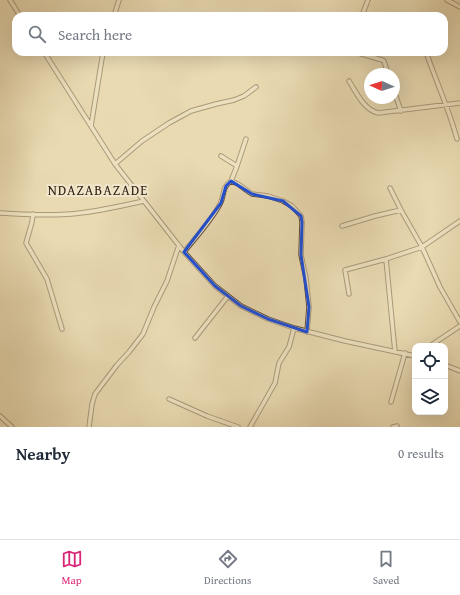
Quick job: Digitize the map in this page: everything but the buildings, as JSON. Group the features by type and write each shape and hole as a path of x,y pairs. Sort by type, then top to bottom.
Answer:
{"street":[{"path":"10,0 18,12"},
{"path":"115,12 119,0"},
{"path":"363,12 368,0"},
{"path":"447,0 460,7"},
{"path":"46,56 115,164 184,252 216,286 228,296 241,306 268,319 294,328 412,355"},
{"path":"90,126 102,56"},
{"path":"368,56 384,61 386,68"},
{"path":"428,56 453,124 457,139"},
{"path":"349,81 363,102 372,112 378,113 401,111 460,103"},
{"path":"115,164 142,141 169,123 191,111 244,96 256,87"},
{"path":"399,104 401,111"},
{"path":"184,252 208,222 221,202 223,192 231,181 246,139"},
{"path":"222,156 237,166"},
{"path":"231,181 252,194 268,196 283,201 292,206 301,216 301,255 306,278 309,307 307,332"},
{"path":"390,188 422,247 440,287 460,322"},
{"path":"0,213 51,215 82,213 144,201"},
{"path":"342,226 401,210"},
{"path":"33,214 26,243 47,279 62,329"},
{"path":"349,294 345,270 422,247 460,221"},
{"path":"89,427 95,394 143,334 167,281 179,245"},
{"path":"386,259 395,352"},
{"path":"195,338 228,296"},
{"path":"434,343 460,326"},
{"path":"250,427 275,383 279,363 289,347 294,328"},
{"path":"391,402 405,353"},
{"path":"448,367 460,371"},
{"path":"169,399 207,416 238,427"},
{"path":"0,416 12,427"}],"highlighted area":[{"path":"231,181 252,194 283,201 301,216 301,255 309,307 307,332 268,319 241,306 215,286 184,252 221,203 226,186"}],"district":[{"name":"NDAZABAZADE","path":"98,190"}]}
